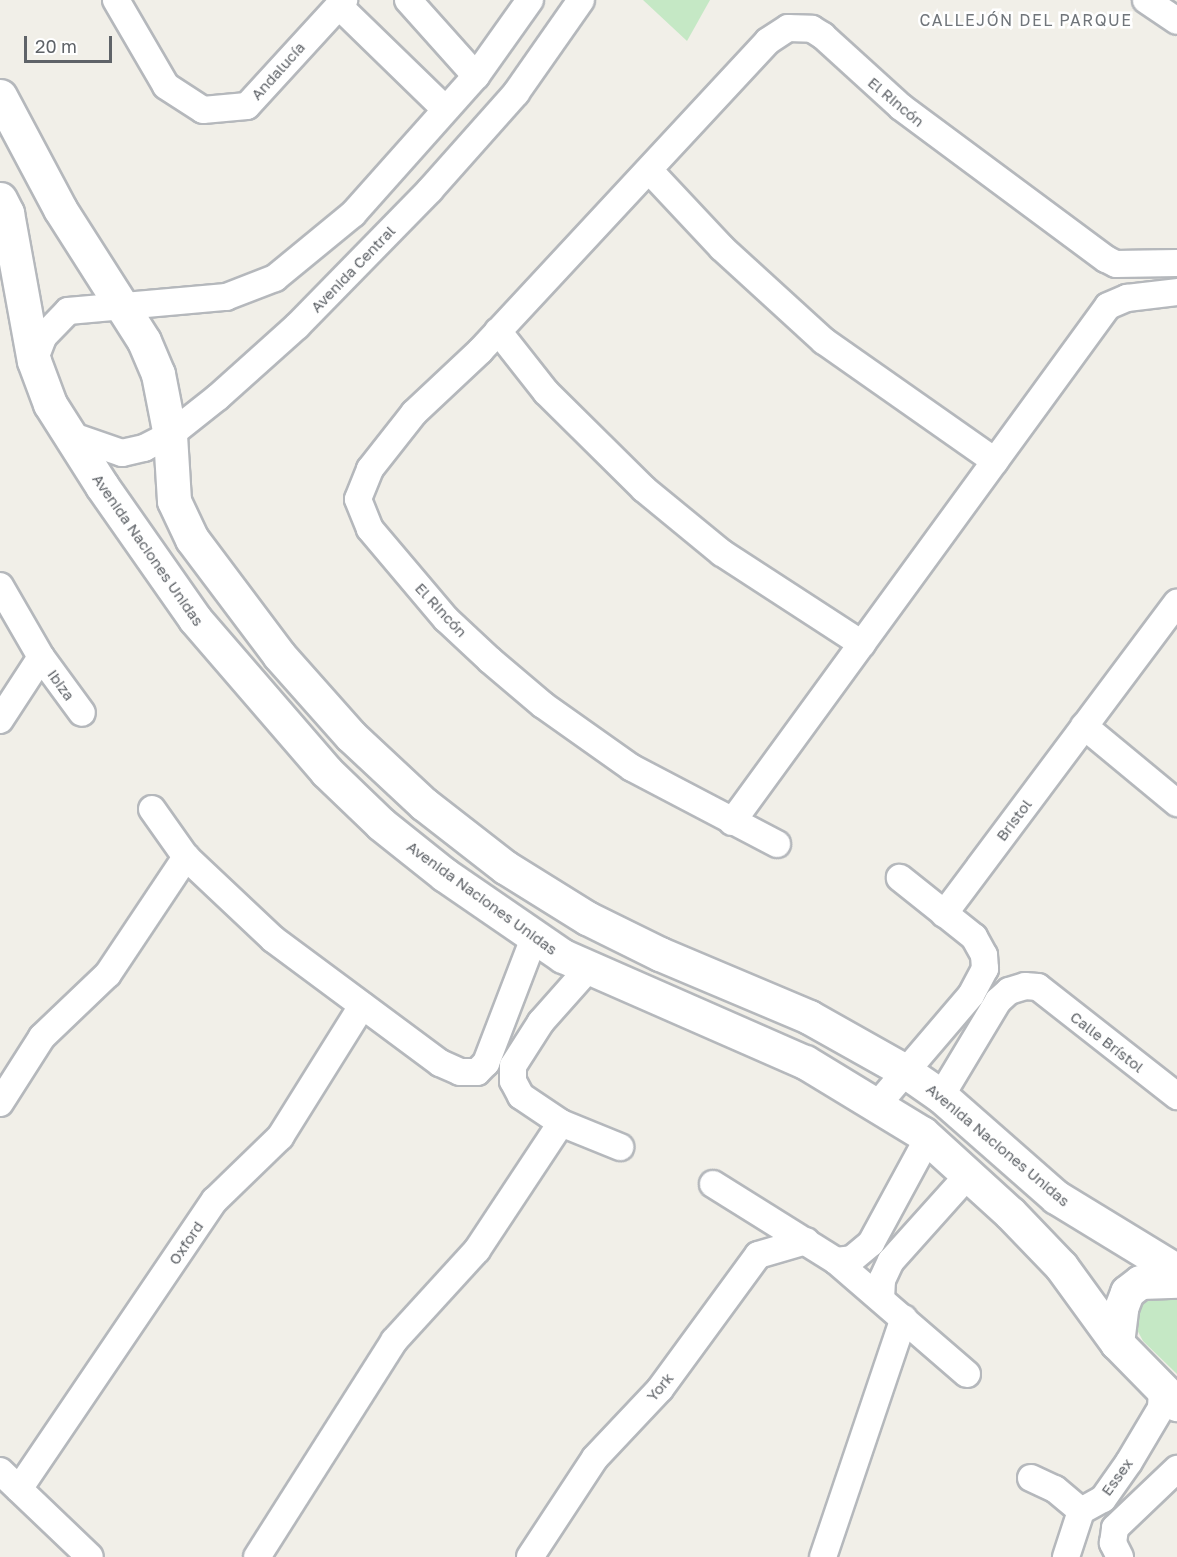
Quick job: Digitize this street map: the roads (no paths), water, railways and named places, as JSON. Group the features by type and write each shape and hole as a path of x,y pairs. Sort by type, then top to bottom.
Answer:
{"street":[{"name":"Andalucía","path":"116,0 166,86 203,110 247,106 342,3 445,109"},
{"path":"408,0 476,76"},
{"path":"34,361 43,336 68,310 226,297 275,278 353,214 476,76 530,0"},
{"name":"Avenida Central","path":"70,435 122,453 170,435 297,326 430,190 516,93 580,0"},
{"path":"1146,0 1177,21"},
{"name":"El Rincón","path":"777,844 632,768 534,697 446,619 370,529 360,511 360,488 387,445 433,393 498,332 777,33 788,28 812,29 946,142 1106,259 1116,264 1177,263"},
{"name":"Avenida Naciones Unidas","path":"0,96 60,209 121,304 158,374 170,435 174,501 192,538 279,656 351,736 424,804 505,867 587,918 660,954 809,1017 905,1071 941,1096 1056,1197 1177,1271"},
{"path":"650,171 722,248 824,341 995,461"},
{"name":"Avenida Naciones Unidas","path":"0,199 7,213 34,361 50,404 195,619 326,771 381,824 534,938 588,969 805,1062 878,1104 928,1138 969,1174 1061,1266 1117,1343 1170,1398"},
{"path":"732,822 1108,306 1127,298 1177,292"},
{"path":"498,332 546,392 644,489 722,552 862,644"},
{"name":"Ibiza","path":"0,586 41,657 82,713"},
{"name":"Bristol","path":"944,914 1177,603"},
{"name":"Ibiza","path":"0,720 41,657"},
{"path":"1084,726 1177,803"},
{"path":"152,809 186,857 273,939 440,1063 460,1072 477,1071 492,1050 534,938"},
{"path":"0,1103 42,1037 108,974 186,857"},
{"path":"878,1104 981,983 984,955 974,937 900,878"},
{"path":"588,969 547,1014 513,1066 513,1081 521,1096 561,1124 620,1147"},
{"name":"Calle Brístol","path":"941,1096 998,1001 1009,991 1038,987 1177,1096"},
{"name":"Oxford","path":"19,1489 215,1200 280,1137 362,1006"},
{"path":"257,1557 394,1341 477,1250 561,1124"},
{"path":"836,1261 852,1259 871,1243 928,1138"},
{"path":"881,1299 882,1280 891,1261 969,1174"},
{"path":"713,1184 836,1261 967,1374"},
{"name":"York","path":"530,1557 595,1458 660,1389 758,1255 806,1241"},
{"path":"1117,1343 1121,1308 1127,1292 1140,1282 1177,1281"},
{"path":"824,1557 904,1318"},
{"name":"Essex","path":"1082,1511 1102,1498 1129,1462 1161,1408 1170,1398"},
{"name":"Essex","path":"1120,1557 1113,1543 1115,1528 1177,1469"},
{"path":"0,1471 90,1557"},
{"path":"1031,1478 1055,1489 1082,1511 1066,1557"}],"district":[{"name":"CALLEJÓN DEL PARQUE","path":"1026,20"}]}
